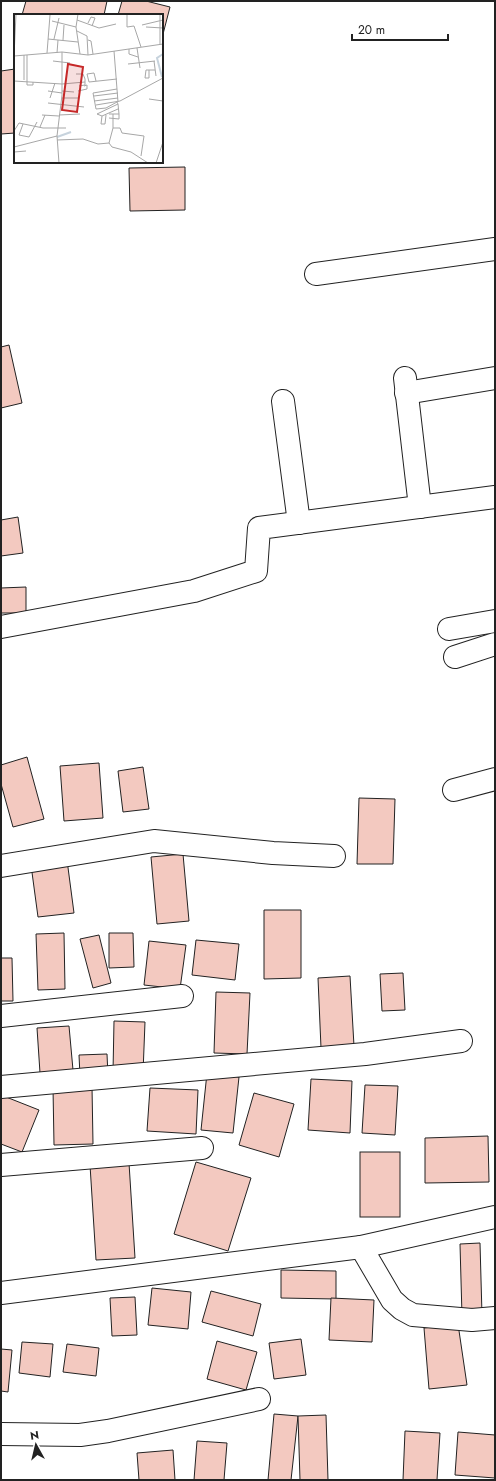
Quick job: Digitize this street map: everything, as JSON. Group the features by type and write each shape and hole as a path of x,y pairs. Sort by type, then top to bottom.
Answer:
{"street":[{"path":"316,274 495,249"},
{"path":"420,507 406,386 495,378"},
{"path":"283,402 299,523"},
{"path":"1,628 194,591 256,571 258,528 495,497"},
{"path":"449,629 495,621"},
{"path":"455,657 495,644"},
{"path":"454,790 495,779"},
{"path":"1,866 154,841 273,853 334,856"},
{"path":"1,1016 182,996"},
{"path":"1,1087 365,1054 461,1040"},
{"path":"1,1165 202,1148"},
{"path":"1,1293 361,1247 495,1217"},
{"path":"361,1247 392,1300 402,1309 413,1315 472,1320 495,1318"},
{"path":"1,1434 80,1435 108,1431 259,1399"}],"building":[{"path":"26,1 107,1 104,14 22,14"},
{"path":"122,1 146,1 170,7 163,34 163,14 118,14"},
{"path":"14,69 14,133 1,134 1,71"},
{"path":"185,167 185,210 130,211 129,168"},
{"path":"9,345 22,403 1,408 1,347"},
{"path":"18,517 23,553 1,556 1,520"},
{"path":"26,587 26,613 1,613 1,588"},
{"path":"27,757 44,819 13,827 1,784 1,765"},
{"path":"99,763 103,818 64,821 60,766"},
{"path":"143,767 149,809 123,812 118,771"},
{"path":"359,798 395,799 393,864 357,864"},
{"path":"183,854 189,921 157,924 151,857"},
{"path":"67,860 74,913 38,917 31,865"},
{"path":"264,910 301,910 301,978 264,979"},
{"path":"64,933 65,989 38,990 36,934"},
{"path":"109,933 133,933 134,967 109,968"},
{"path":"99,935 111,983 93,988 80,939"},
{"path":"196,940 239,944 235,980 192,975"},
{"path":"149,941 186,945 180,989 144,985"},
{"path":"1,958 12,958 13,1001 1,1001"},
{"path":"403,973 405,1010 382,1011 380,974"},
{"path":"350,976 354,1046 321,1048 318,978"},
{"path":"216,992 250,993 247,1054 214,1053"},
{"path":"114,1021 145,1022 143,1073 113,1072"},
{"path":"69,1026 73,1070 40,1073 37,1028"},
{"path":"107,1054 108,1076 80,1076 79,1055"},
{"path":"207,1073 239,1077 233,1133 201,1130"},
{"path":"311,1079 352,1081 350,1133 308,1130"},
{"path":"365,1085 398,1086 395,1135 362,1133"},
{"path":"92,1087 93,1144 54,1145 53,1088"},
{"path":"150,1088 198,1090 196,1134 147,1131"},
{"path":"254,1093 294,1104 279,1157 239,1145"},
{"path":"1,1095 39,1110 22,1152 1,1144"},
{"path":"488,1136 489,1182 425,1183 425,1138"},
{"path":"360,1152 400,1152 400,1217 360,1217"},
{"path":"196,1162 251,1178 228,1251 174,1234"},
{"path":"129,1163 135,1258 96,1260 90,1165"},
{"path":"480,1243 482,1315 462,1316 460,1244"},
{"path":"281,1270 336,1271 336,1299 281,1298"},
{"path":"152,1288 191,1292 188,1329 148,1325"},
{"path":"211,1291 261,1304 253,1336 202,1322"},
{"path":"135,1297 137,1335 112,1336 110,1298"},
{"path":"331,1298 374,1300 372,1342 329,1340"},
{"path":"458,1324 467,1385 429,1389 424,1328"},
{"path":"301,1339 306,1375 274,1379 269,1343"},
{"path":"217,1341 257,1352 246,1390 207,1379"},
{"path":"22,1342 53,1344 50,1377 19,1373"},
{"path":"67,1344 99,1348 96,1376 63,1372"},
{"path":"1,1349 12,1350 8,1392 1,1391"},
{"path":"274,1414 298,1416 291,1480 268,1480"},
{"path":"326,1415 328,1480 300,1480 298,1416"},
{"path":"405,1431 440,1433 437,1480 403,1480"},
{"path":"458,1432 495,1435 495,1478 455,1475"},
{"path":"197,1441 227,1443 224,1480 194,1480"},
{"path":"173,1450 175,1480 139,1480 137,1453"}]}
